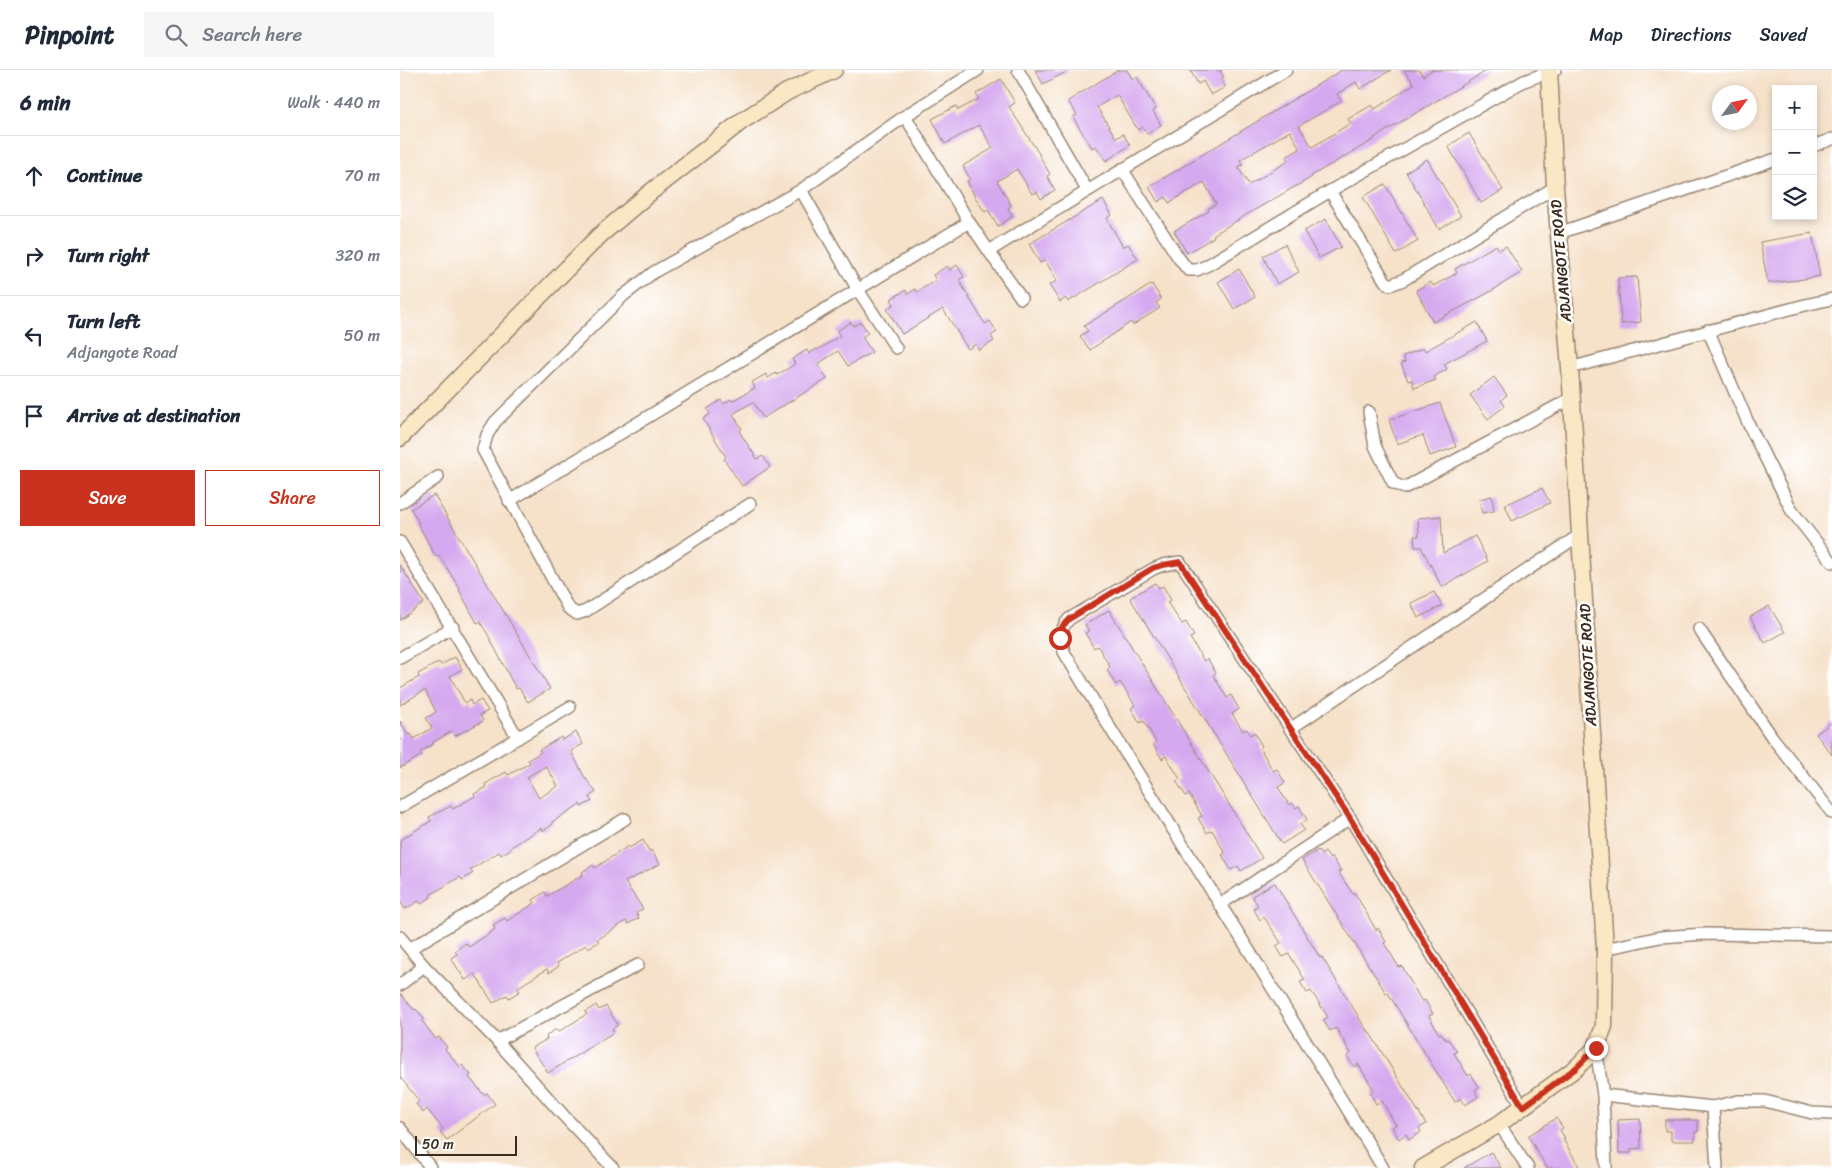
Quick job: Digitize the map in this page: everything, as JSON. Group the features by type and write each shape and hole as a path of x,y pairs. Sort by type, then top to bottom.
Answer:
{"street":[{"path":"400,438 599,236 652,191 742,121 787,92 834,70"},
{"path":"750,504 586,611 577,614 568,608 483,450 486,435 495,422 622,296 654,272 801,190 904,116 978,70"},
{"path":"1018,70 1087,190"},
{"path":"989,251 1286,70"},
{"path":"1122,169 1178,257 1188,270 1197,270 1330,191 1524,81 1551,71"},
{"name":"ADJANGOTE ROAD","path":"1423,1168 1499,1124 1576,1068 1596,1048 1604,1026 1605,949 1581,534 1555,187 1551,71"},
{"path":"904,116 969,222 1021,298"},
{"path":"1817,145 1832,139"},
{"path":"1559,233 1772,160"},
{"path":"1330,191 1385,281 1390,285 1403,280 1555,187"},
{"path":"801,190 858,290 896,348"},
{"path":"509,501 969,222"},
{"path":"1570,368 1708,330 1832,299"},
{"path":"1708,330 1749,425 1792,511 1832,562"},
{"path":"1369,412 1375,446 1393,483 1404,488 1572,398"},
{"path":"400,503 438,477"},
{"path":"1290,728 1581,534"},
{"path":"400,542 518,738"},
{"path":"1383,1168 1313,1050 1129,760 1064,652 1060,638 1062,627 1069,619 1153,568 1180,562 1350,818 1523,1107"},
{"path":"400,658 453,628"},
{"path":"1699,629 1772,737 1832,813"},
{"path":"400,807 570,707"},
{"path":"1221,904 1350,818"},
{"path":"411,948 625,819"},
{"path":"1605,949 1660,937 1705,934 1832,936"},
{"path":"400,936 424,966 497,1041 613,1168"},
{"path":"497,1041 638,965"},
{"path":"400,985 424,966"},
{"path":"1596,1048 1603,1095 1606,1168"},
{"path":"1603,1095 1713,1107 1738,1101 1765,1101 1812,1113 1832,1114"},
{"path":"1713,1107 1717,1168"},
{"path":"1499,1124 1528,1168"},
{"path":"400,1128 430,1166"}],"building":[{"path":"1035,70 1070,70 1043,84"},
{"path":"1118,70 1127,70 1133,80 1137,77 1156,109 1153,111 1161,125 1147,134 1143,127 1138,130 1117,95 1097,107 1116,138 1123,134 1130,145 1106,161 1096,146 1092,148 1073,117 1077,115 1068,101"},
{"path":"1190,70 1222,70 1220,71 1224,77 1221,79 1225,87 1211,95 1203,81 1198,84"},
{"path":"1342,70 1391,70 1360,89 1356,82 1337,94 1341,101 1299,126 1312,147 1351,123 1348,119 1372,105 1375,109 1414,84 1404,70 1419,70 1423,76 1432,70 1488,70 1213,235 1214,237 1187,253 1174,231 1209,211 1208,209 1216,204 1204,182 1169,203 1166,197 1158,202 1149,187","holes":["1290,131 1300,149 1286,157 1288,161 1249,185 1238,167 1243,165 1240,160"]},
{"path":"1001,79 1015,103 1009,107 1040,155 1050,174 1047,176 1055,190 1041,199 1037,192 1032,194 1017,169 997,181 1011,205 1008,208 1013,216 998,226 988,210 985,212 975,197 967,181 970,179 963,166 993,148 979,125 945,144 932,119 956,106 958,110 979,99 976,94"},
{"path":"1469,133 1503,190 1481,203 1448,146"},
{"path":"1427,159 1461,216 1439,229 1406,172"},
{"path":"1385,184 1418,241 1396,254 1363,197"},
{"path":"1103,200 1112,215 1107,218 1123,247 1128,244 1138,259 1068,302 1066,298 1060,302 1049,285 1057,281 1045,260 1040,263 1029,244"},
{"path":"1326,219 1341,247 1319,258 1304,231"},
{"path":"1812,233 1820,276 1768,283 1760,242"},
{"path":"1285,244 1299,272 1277,284 1263,256"},
{"path":"1496,245 1499,250 1506,246 1522,272 1488,293 1433,322 1416,290 1431,282 1433,286 1457,273 1455,269"},
{"path":"957,265 964,277 959,280 968,296 985,324 990,321 997,332 991,336 994,341 979,350 976,344 968,349 943,309 902,334 887,309 894,304 891,299 906,290 908,294 915,289 917,292 936,280 933,275 947,266 950,270"},
{"path":"1239,269 1255,297 1234,309 1218,282"},
{"path":"1637,277 1641,322 1621,324 1618,278"},
{"path":"1152,284 1161,299 1156,303 1160,308 1133,325 1131,322 1090,350 1080,336 1088,331 1084,326"},
{"path":"851,322 853,326 861,322 868,333 862,337 872,352 848,366 838,351 818,364 827,379 763,418 753,402 733,414 742,429 739,431 757,459 763,456 770,467 742,486 724,459 726,457 703,419 710,414 707,409 721,400 724,404 731,399 732,401 755,388 752,382 766,374 768,378 776,373 777,375 795,364 792,359 807,350 809,354 840,336 837,331"},
{"path":"1477,322 1487,341 1444,364 1447,369 1434,377 1436,380 1414,388 1412,380 1408,381 1401,363 1405,362 1403,356 1424,348 1425,351"},
{"path":"1494,377 1507,395 1501,400 1505,406 1488,419 1470,395"},
{"path":"1440,403 1456,447 1430,456 1423,435 1397,444 1389,420"},
{"path":"1542,488 1550,503 1512,521 1505,505"},
{"path":"434,495 550,689 528,702 519,688 516,689 487,633 480,622 477,623 460,589 439,555 436,557 411,509"},
{"path":"1492,496 1494,511 1482,513 1479,499"},
{"path":"1441,516 1443,553 1475,536 1488,561 1442,587 1421,547 1415,547 1414,536 1419,536 1418,518"},
{"path":"400,565 424,603 400,620"},
{"path":"1155,583 1159,588 1163,586 1171,600 1167,602 1182,624 1186,622 1194,636 1190,638 1204,661 1208,659 1216,673 1213,675 1227,698 1231,695 1239,709 1232,714 1243,731 1247,729 1250,735 1254,732 1262,746 1260,748 1273,771 1277,769 1285,783 1278,787 1289,805 1292,803 1296,808 1299,806 1307,820 1300,824 1304,830 1282,844 1130,598"},
{"path":"1434,592 1442,606 1418,618 1411,603"},
{"path":"1769,606 1785,632 1765,643 1750,617"},
{"path":"1109,610 1262,858 1241,871 1238,866 1231,870 1222,855 1225,853 1212,830 1207,833 1198,818 1202,816 1189,794 1186,796 1176,781 1180,779 1166,756 1162,759 1153,744 1156,742 1144,721 1140,723 1131,708 1135,705 1120,682 1116,685 1107,670 1110,667 1098,646 1094,648 1085,633 1089,631 1085,625"},
{"path":"455,657 462,669 450,676 465,703 470,700 472,705 481,700 488,711 480,715 483,721 455,736 452,731 420,752 422,755 400,768 400,721 408,735 411,734 414,739 432,728 426,718 436,712 425,690 400,705 400,688 419,677 418,674 439,662 441,665"},
{"path":"1832,722 1832,755 1816,734"},
{"path":"576,732 583,744 571,751 584,776 596,792 589,797 592,801 581,807 580,804 552,822 553,824 543,831 541,828 501,855 499,852 470,870 473,873 462,880 460,877 430,895 431,897 421,904 419,901 405,909 400,901 400,840 431,821 429,817 451,806 453,809 487,787 485,784 506,772 508,775 530,763 528,760 541,752 539,750 561,737 562,740","holes":["546,766 558,786 539,798 527,777"]},
{"path":"643,840 660,864 625,882 643,909 636,913 639,918 628,924 626,921 588,948 586,945 557,963 559,966 549,973 547,969 517,988 520,991 509,998 507,995 493,1003 475,974 465,980 451,958 457,954 455,951 466,943 469,947 495,929 493,925 505,918 507,921 535,903 533,900 545,892 547,896 583,875 582,872 593,865 595,868 628,846 629,848"},
{"path":"1318,850 1321,855 1325,852 1330,859 1332,857 1341,871 1338,872 1353,894 1355,893 1376,930 1378,928 1386,942 1384,943 1399,967 1402,966 1422,1002 1425,1000 1433,1014 1429,1016 1439,1034 1441,1033 1446,1040 1448,1039 1457,1052 1454,1053 1468,1076 1471,1074 1479,1087 1475,1090 1478,1097 1465,1105 1461,1098 1455,1102 1388,993 1386,993 1302,860"},
{"path":"1275,883 1320,958 1322,957 1426,1124 1419,1128 1421,1132 1409,1140 1406,1134 1399,1139 1392,1127 1396,1125 1382,1101 1376,1104 1370,1093 1374,1090 1358,1064 1354,1067 1347,1056 1351,1053 1336,1028 1330,1031 1323,1020 1328,1017 1311,991 1307,993 1300,982 1305,980 1289,954 1283,957 1276,946 1281,943 1264,917 1260,920 1253,908 1258,906 1252,896"},
{"path":"400,993 424,1019 422,1021 436,1039 439,1037 447,1047 445,1049 460,1067 462,1065 484,1095 487,1093 495,1104 447,1140 440,1132 443,1129 427,1109 423,1113 416,1104 419,1101 400,1077"},
{"path":"596,1005 599,1010 606,1006 618,1025 612,1029 614,1032 548,1073 532,1048 547,1039 546,1036 556,1029 558,1032 587,1014 585,1012"},
{"path":"1556,1118 1563,1128 1560,1130 1565,1138 1563,1139 1580,1168 1547,1168 1528,1136"},
{"path":"1640,1119 1641,1148 1631,1149 1631,1153 1619,1153 1618,1120"},
{"path":"1665,1120 1698,1120 1698,1132 1695,1132 1695,1141 1671,1141 1671,1131 1665,1131"},
{"path":"1491,1152 1501,1168 1464,1168"}],"route":[{"path":"1060,638 1062,627 1069,619 1153,568 1180,562 1350,818 1523,1107 1576,1068 1596,1048"}]}
